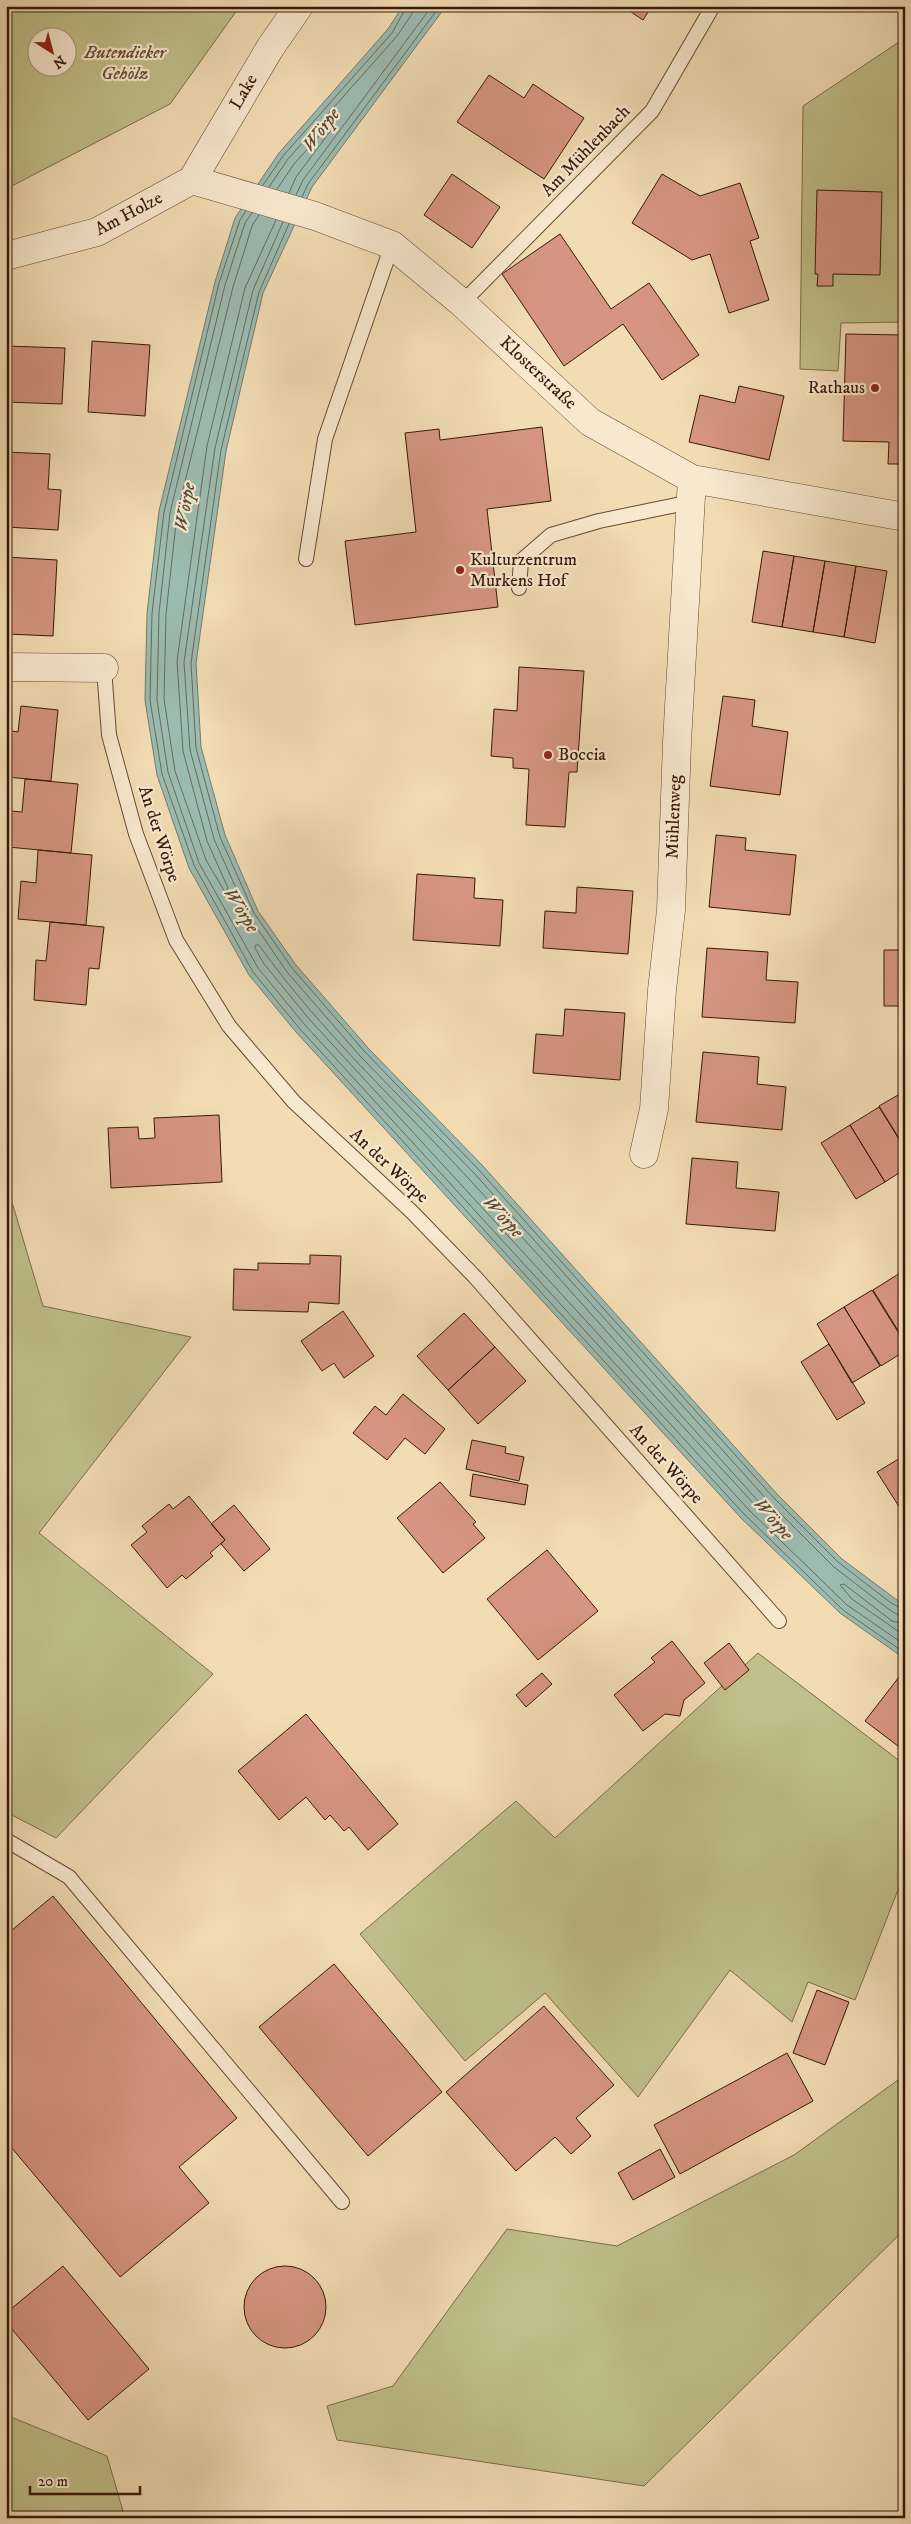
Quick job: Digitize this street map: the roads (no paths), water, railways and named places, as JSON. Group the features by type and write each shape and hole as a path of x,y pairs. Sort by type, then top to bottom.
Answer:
{"street":[{"name":"Lake","path":"192,180 270,48 299,6"},
{"name":"Klosterstraße","path":"192,180 315,216 392,245 462,303 590,422 692,490 905,516"},
{"name":"Am Holze","path":"6,256 97,232 192,180"},
{"name":"Mühlenweg","path":"644,1154 654,1109 662,990 671,910 677,742 692,490"},
{"path":"6,667 104,668"}],"lane":[{"name":"Am Mühlenbach","path":"462,303 652,111 713,6"},
{"path":"306,559 325,439 392,245"},
{"path":"519,588 520,561 550,535 692,490"},
{"name":"An der Wörpe","path":"104,668 110,735 136,834 176,940 228,1026 294,1102 412,1212 475,1277 779,1621"},
{"path":"6,1840 69,1877 342,2202"}],"water":[{"name":"Wörpe","path":"403,6 446,6 312,187 263,293 226,451 196,663 201,747 225,835 258,911 296,965 369,1049 482,1165 777,1494 842,1559 905,1606 905,1659 840,1613 741,1518 296,1032 249,975 189,868 157,775 145,700 147,613 159,511 215,282 235,218 279,153 388,29"}],"place":[{"name":"Rathaus","path":"875,388"},
{"name":"Kulturzentrum Murkens Hof","path":"460,570"},
{"name":"Boccia","path":"548,755"}],"park label":[{"name":"Butendieker Gehölz","path":"125,63"}]}
